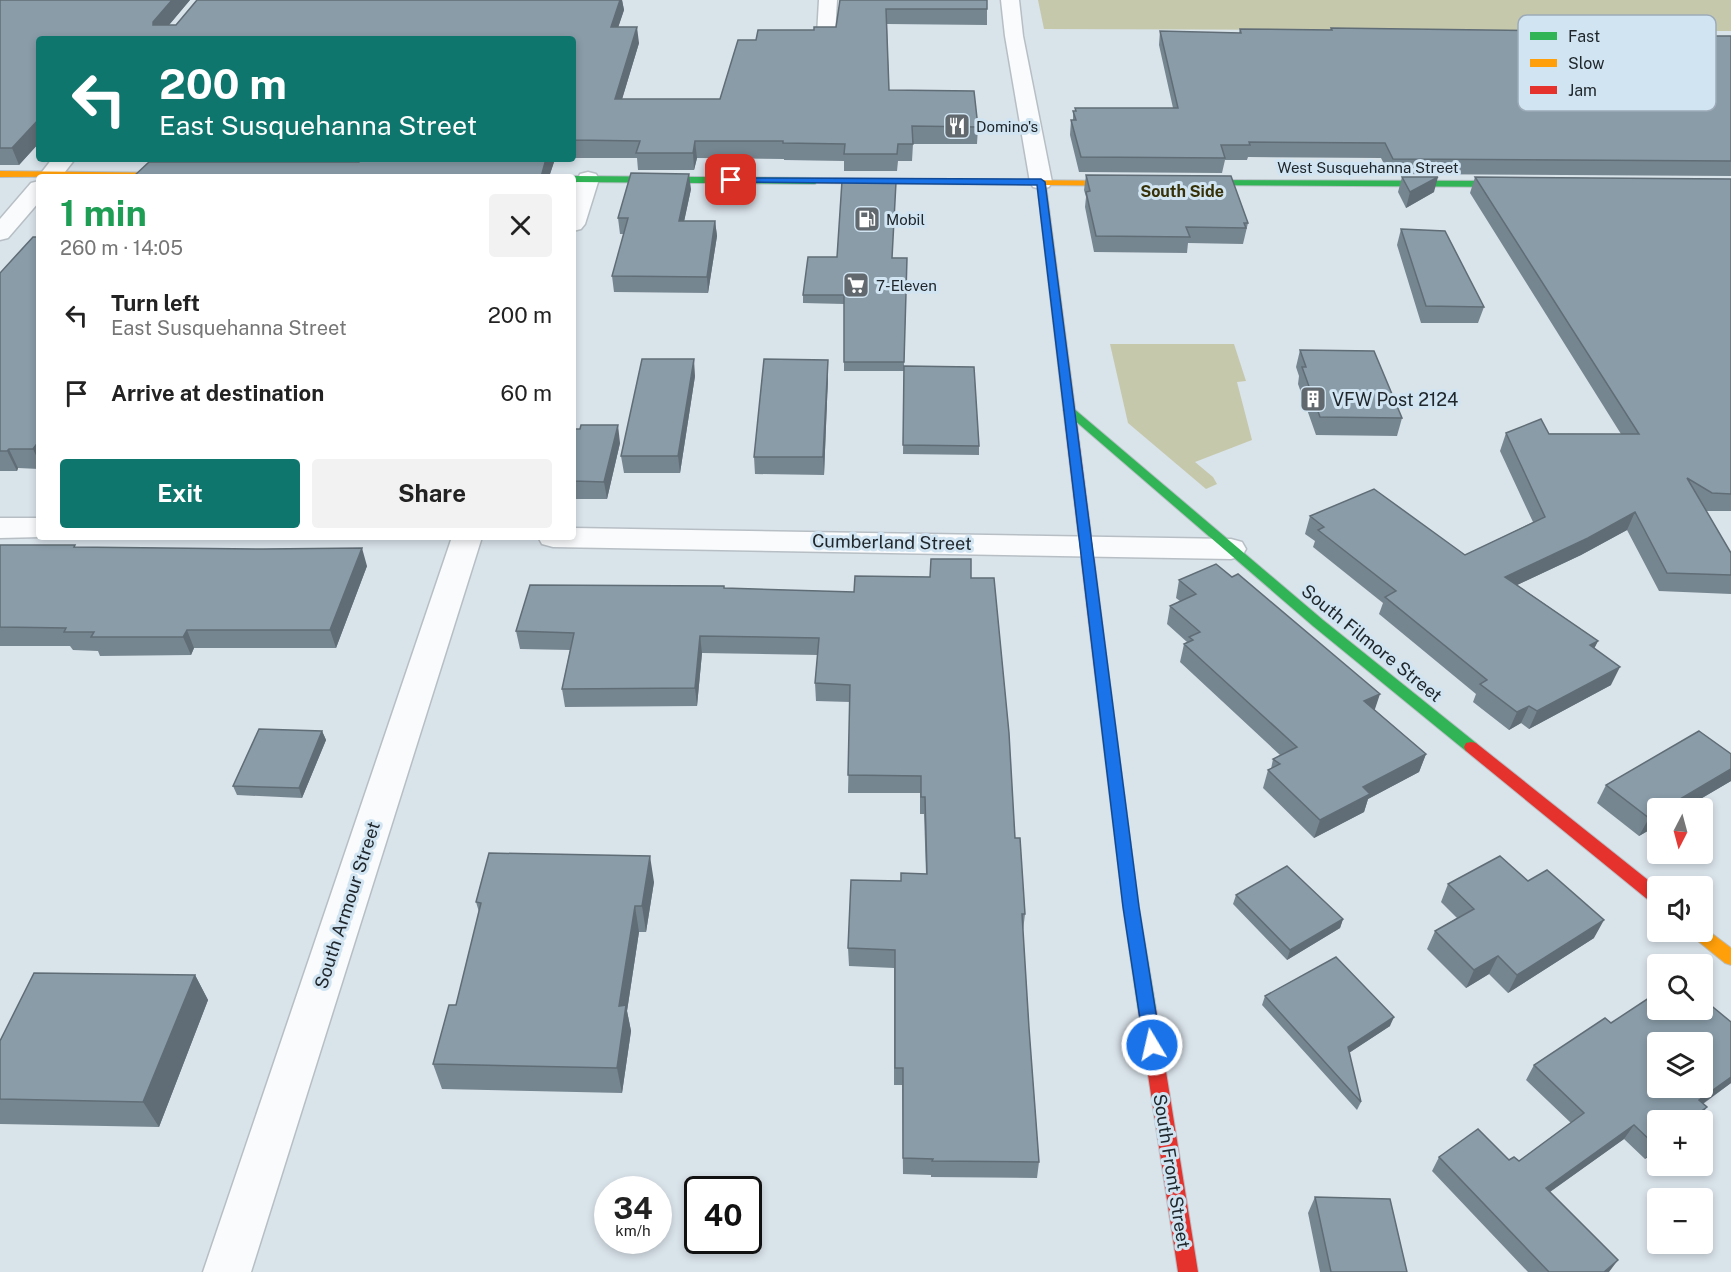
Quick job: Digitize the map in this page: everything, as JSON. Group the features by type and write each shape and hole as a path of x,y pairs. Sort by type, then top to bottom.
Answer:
{"street":[{"path":"826,35 828,0"},
{"name":"South Front Street","path":"1010,0 1014,36 1041,182 1131,907 1188,1272"},
{"path":"0,174 36,175"},
{"path":"576,207 581,179 1146,183"},
{"name":"West Susquehanna Street","path":"1181,183 1535,184"},
{"path":"0,233 36,192"},
{"name":"South Filmore Street","path":"1069,410 1327,631 1647,889"},
{"path":"0,528 36,528"},
{"name":"Cumberland Street","path":"576,537 1231,549"},
{"name":"South Armour Street","path":"227,1272 466,540"},
{"path":"1711,942 1731,958"}],"green space":[{"path":"1038,0 1731,0 1731,31 1716,31 1716,15 1518,15 1518,30 1044,29"},
{"path":"1110,344 1234,344 1246,381 1237,382 1252,440 1195,462 1213,477 1217,484 1206,489 1128,423"}],"building":[{"path":"0,0 172,0 153,22 153,25 176,25 197,0 620,0 611,27 637,27 615,99 720,99 738,40 756,40 758,30 814,30 814,27 836,27 840,0 987,0 987,9 886,9 889,90 974,91 978,127 912,126 913,144 898,144 897,154 844,154 845,144 783,143 783,141 695,141 693,153 636,153 640,141 576,140 576,36 36,36 36,122 12,148 0,148"},
{"path":"1331,28 1518,30 1518,111 1716,111 1716,36 1731,36 1731,161 1393,159 1385,143 1249,142 1250,145 1221,145 1225,158 1081,157 1071,120 1076,120 1073,111 1076,111 1075,108 1178,108 1160,31 1241,33 1240,29 1332,30"},
{"path":"149,162 545,162 542,174 136,174"},
{"path":"631,173 689,174 679,221 715,221 707,277 612,276 628,218 618,218"},
{"path":"1086,175 1231,176 1248,223 1244,223 1246,228 1186,227 1190,237 1096,236 1086,192 1090,191"},
{"path":"1402,177 1438,177 1410,192"},
{"path":"1475,177 1731,179 1731,494 1712,493 1687,478 1731,553 1731,575 1667,573 1635,512 1588,538 1505,577 1598,641 1590,645 1620,667 1537,711 1529,706 1517,712 1480,684 1487,680 1385,597 1396,591 1318,530 1324,527 1310,516 1374,489 1465,555 1545,517 1506,433 1541,419 1549,434 1639,434"},
{"path":"842,181 896,182 892,258 907,258 904,362 844,362 844,295 803,295 808,257 837,257"},
{"path":"1401,229 1445,231 1484,307 1426,306"},
{"path":"33,237 36,237 36,445 33,449 0,451 0,273"},
{"path":"1300,350 1374,351 1402,418 1320,417 1302,367 1306,367"},
{"path":"642,359 694,359 678,456 621,456"},
{"path":"764,359 828,360 823,457 754,457"},
{"path":"904,366 974,367 979,446 903,445"},
{"path":"581,425 618,425 604,482 576,481 576,429 580,429"},
{"path":"0,545 263,549 362,548 330,630 187,630 183,637 91,637 94,632 64,632 66,628 0,627"},
{"path":"931,559 971,559 971,578 994,578 1009,733 1015,838 1020,838 1025,914 1022,914 1039,1162 932,1161 933,1159 903,1158 903,1068 895,1068 895,950 848,948 851,880 901,881 901,873 927,874 925,797 921,797 921,776 848,775 850,685 815,683 819,638 700,636 695,688 562,689 574,633 516,631 530,585 724,586 724,588 854,592 855,576 930,577"},
{"path":"1216,564 1232,577 1238,574 1380,694 1364,701 1426,754 1363,787 1370,794 1320,820 1268,770 1280,764 1273,759 1297,747 1184,644 1193,640 1189,637 1200,632 1170,606 1196,594 1179,580"},
{"path":"259,729 322,731 299,788 233,786"},
{"path":"1699,731 1731,754 1731,769 1682,798 1647,798 1647,816 1606,785"},
{"path":"489,853 650,856 642,906 635,906 619,1006 626,1005 617,1068 433,1064 449,1005 456,1005 481,903 476,902"},
{"path":"1500,856 1528,881 1547,870 1604,920 1517,975 1498,956 1474,970 1435,931 1474,909 1448,884"},
{"path":"1287,866 1343,919 1290,950 1236,895"},
{"path":"1336,957 1394,1017 1348,1047 1361,1102 1265,996"},
{"path":"34,973 195,975 143,1102 0,1099 0,1041"},
{"path":"1647,999 1647,1020 1713,1020 1713,1007 1731,1022 1731,1077 1713,1090 1713,1032 1647,1032 1647,1098 1702,1098 1699,1100 1707,1107 1703,1110 1647,1110 1647,1137 1634,1125 1546,1188 1618,1260 1604,1272 1549,1272 1439,1157 1478,1129 1509,1160 1514,1157 1519,1161 1584,1113 1534,1065 1605,1018 1611,1023"},
{"path":"1315,1197 1390,1199 1407,1272 1331,1272"}],"traffic: fast":[{"path":"576,179 815,181"},
{"path":"1190,183 1516,184"},
{"path":"1069,410 1318,623 1471,747"},
{"path":"1102,675 1131,907 1147,1009"}],"traffic: slow":[{"path":"0,174 36,174"},
{"path":"815,181 1129,183"},
{"path":"1041,182 1071,424"},
{"path":"1711,942 1731,958"}],"traffic: jam":[{"path":"1071,424 1102,675"},
{"path":"1471,747 1647,889"},
{"path":"1147,1009 1188,1272"}],"place":[{"name":"Domino's","path":"957,126"},
{"name":"Mobil","path":"867,219"},
{"name":"7-Eleven","path":"856,285"},
{"name":"VFW Post 2124","path":"1313,399"}],"district":[{"name":"South Side","path":"1182,191"}],"route":[{"path":"731,180 1041,182 1131,907 1152,1045"}]}
